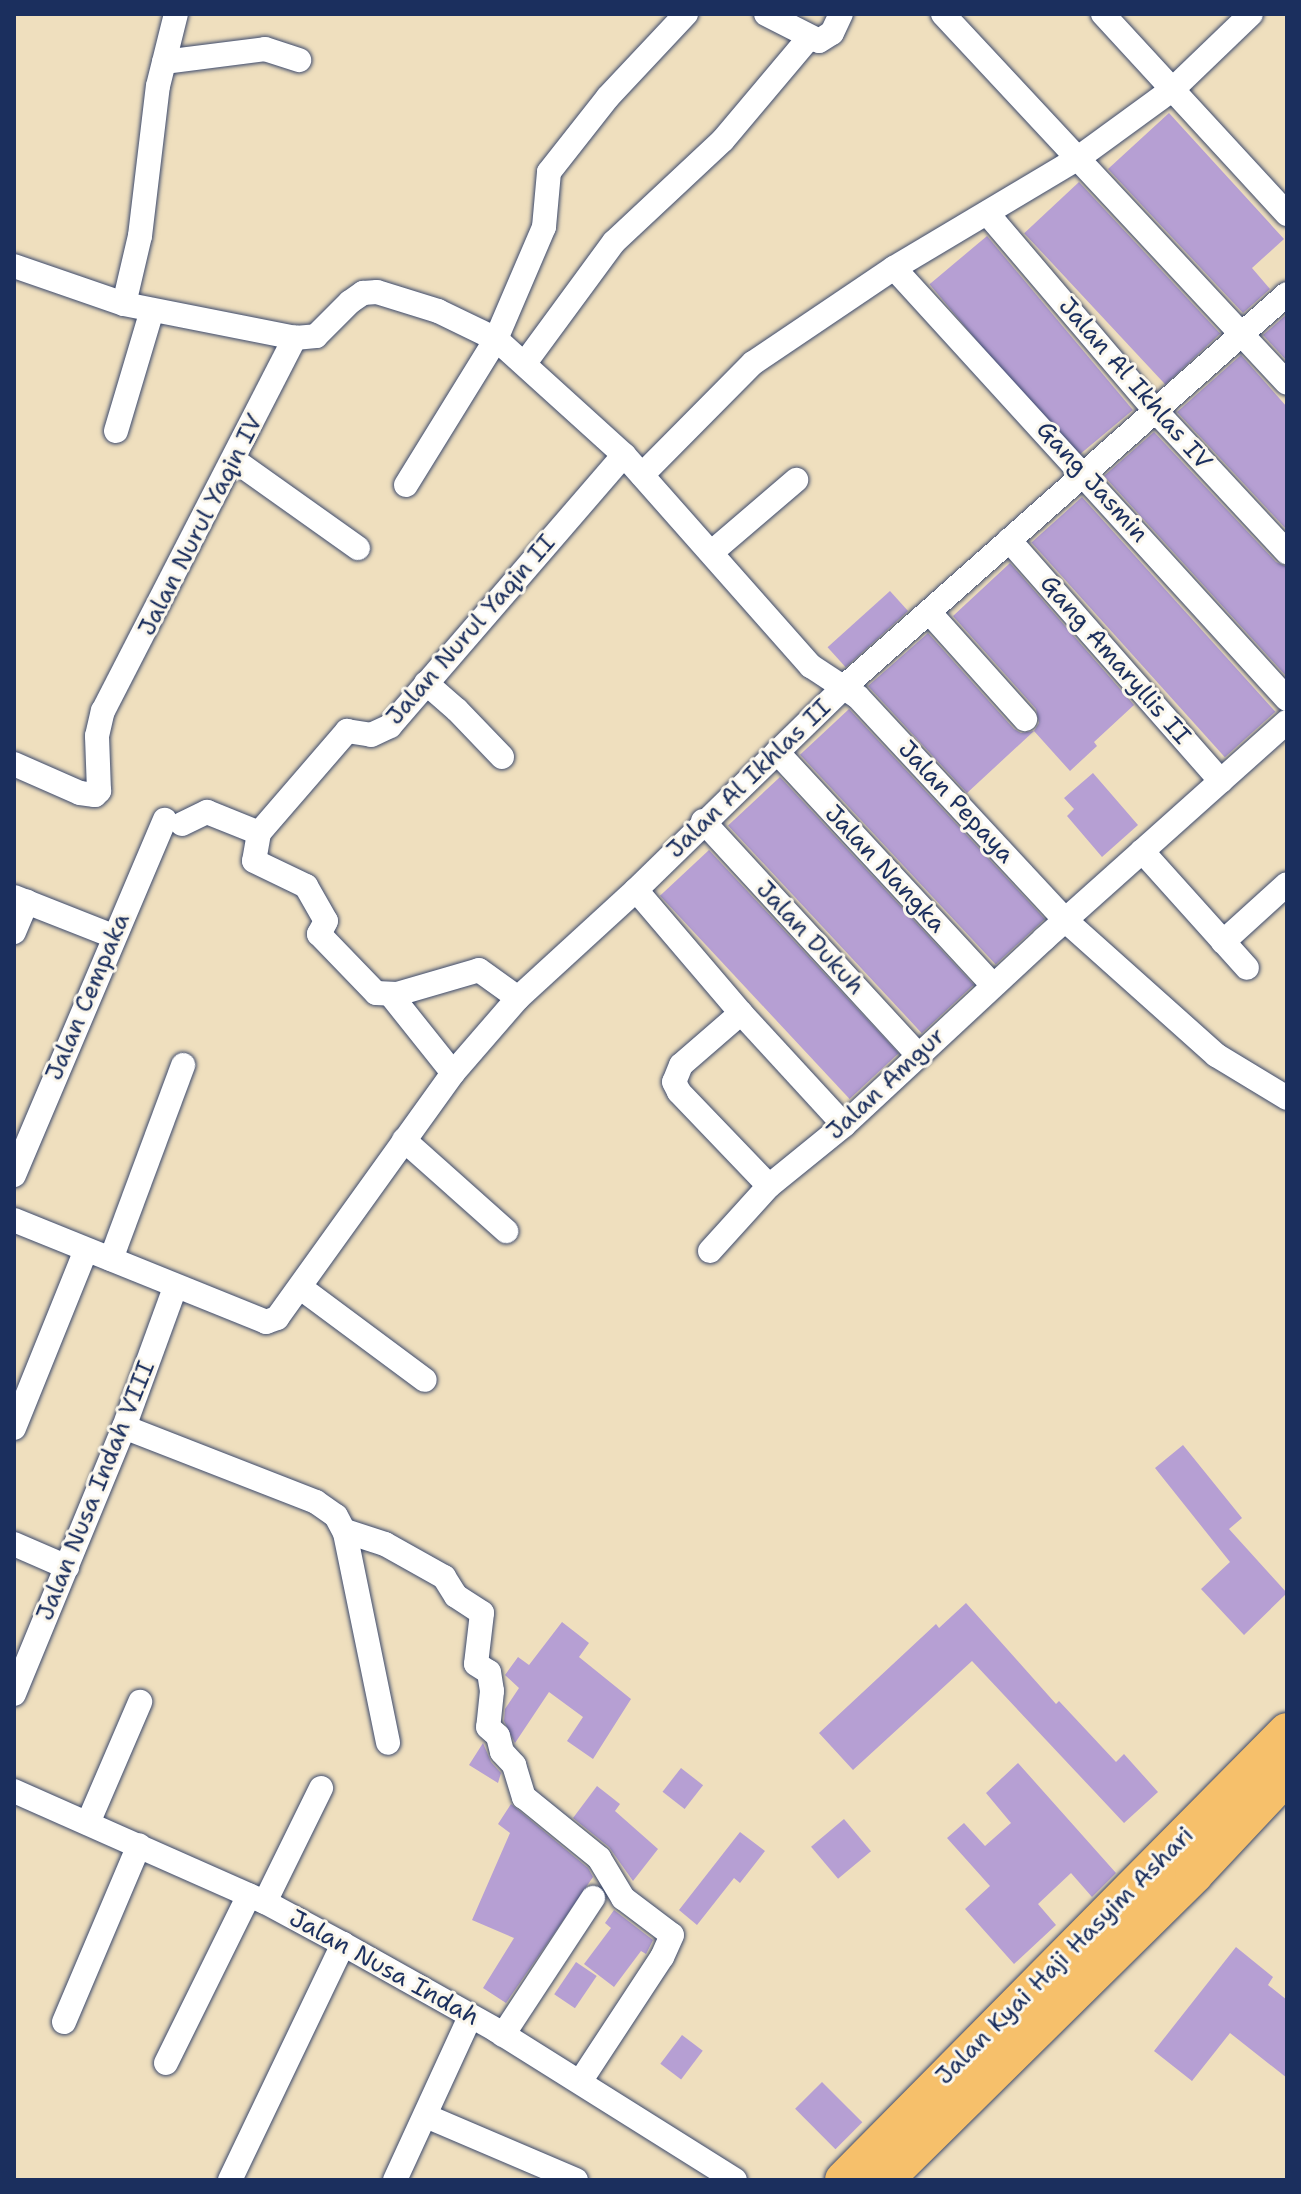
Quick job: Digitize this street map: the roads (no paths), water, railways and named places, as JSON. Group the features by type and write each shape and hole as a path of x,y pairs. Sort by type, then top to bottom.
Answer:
{"main road":[{"name":"Jalan Kyai Haji Hasyim Ashari","path":"844,2180 1287,1732"},
{"name":"Jalan Kyai Haji Hasyim Ashari","path":"884,2180 1194,1874 1287,1775"}],"street":[{"path":"124,304 140,236 164,62 176,14"},
{"path":"406,485 496,339 544,227 549,172 608,97 686,14"},
{"path":"766,14 818,38"},
{"path":"525,363 614,242 723,140 841,14"},
{"path":"943,14 1287,383"},
{"path":"1103,14 1287,214"},
{"path":"642,475 753,363 894,268 1077,159 1173,89 1251,14"},
{"path":"164,62 265,49 299,60"},
{"name":"Jalan Al Ikhlas IV","path":"987,213 1156,412 1287,552"},
{"path":"14,266 124,304 295,338"},
{"name":"Gang Jasmin","path":"894,268 1287,699"},
{"name":"Jalan Pepaya","path":"295,338 316,336 350,302 363,293 377,292 438,311 496,339 525,363 617,464 642,475 811,666 858,697 1065,920 1216,1055 1287,1098"},
{"name":"Jalan Al Ikhlas II","path":"175,1288 266,1322 283,1313 453,1073 518,998 636,890 703,821 844,687 1287,294"},
{"path":"116,431 152,310"},
{"name":"Jalan Nurul Yaqin IV","path":"14,764 80,793 95,795 99,791 102,779 97,736 103,711 295,338"},
{"path":"234,460 358,548"},
{"name":"Jalan Nurul Yaqin II","path":"259,833 347,731 371,735 381,732 617,464"},
{"path":"712,552 796,480"},
{"name":"Gang Amaryllis II","path":"1009,540 1221,781"},
{"path":"929,612 1025,719"},
{"path":"426,683 502,757"},
{"name":"Jalan Amgur","path":"710,1251 769,1186 844,1125 993,985 1287,722"},
{"name":"Jalan Nangka","path":"777,752 993,985"},
{"name":"Jalan Cempaka","path":"14,1175 113,936 174,822 207,812 259,833"},
{"name":"Jalan Dukuh","path":"703,821 918,1055"},
{"path":"259,833 254,861 306,886 326,921 319,934 376,993 390,994 479,970 518,998"},
{"path":"1142,851 1247,968"},
{"path":"1223,942 1287,884"},
{"path":"636,890 741,1013 844,1125"},
{"path":"14,932 20,899 113,936"},
{"path":"390,994 453,1073"},
{"path":"741,1013 681,1065 674,1082 679,1092 769,1186"},
{"path":"111,1259 183,1065"},
{"path":"404,1140 506,1231"},
{"path":"14,1220 175,1288"},
{"path":"14,1428 86,1250"},
{"name":"Jalan Nusa Indah VIII","path":"14,1694 124,1427 175,1288"},
{"path":"301,1288 425,1380"},
{"path":"124,1427 316,1502 336,1516 345,1531 388,1743"},
{"path":"345,1531 385,1544 444,1577 456,1596 482,1613 476,1664 489,1672 492,1691 488,1727 498,1736 502,1752 514,1765 524,1797 599,1858 623,1898 672,1935 662,1957 580,2082"},
{"path":"14,1544 67,1567"},
{"path":"88,1823 140,1702"},
{"path":"166,2063 321,1788"},
{"name":"Jalan Nusa Indah","path":"14,1791 257,1899 343,1944 503,2035 735,2180"},
{"path":"64,2022 139,1845"},
{"path":"503,2035 593,1898"},
{"path":"230,2180 343,1944"},
{"path":"395,2180 470,2017"},
{"path":"426,2116 576,2180"}]}
